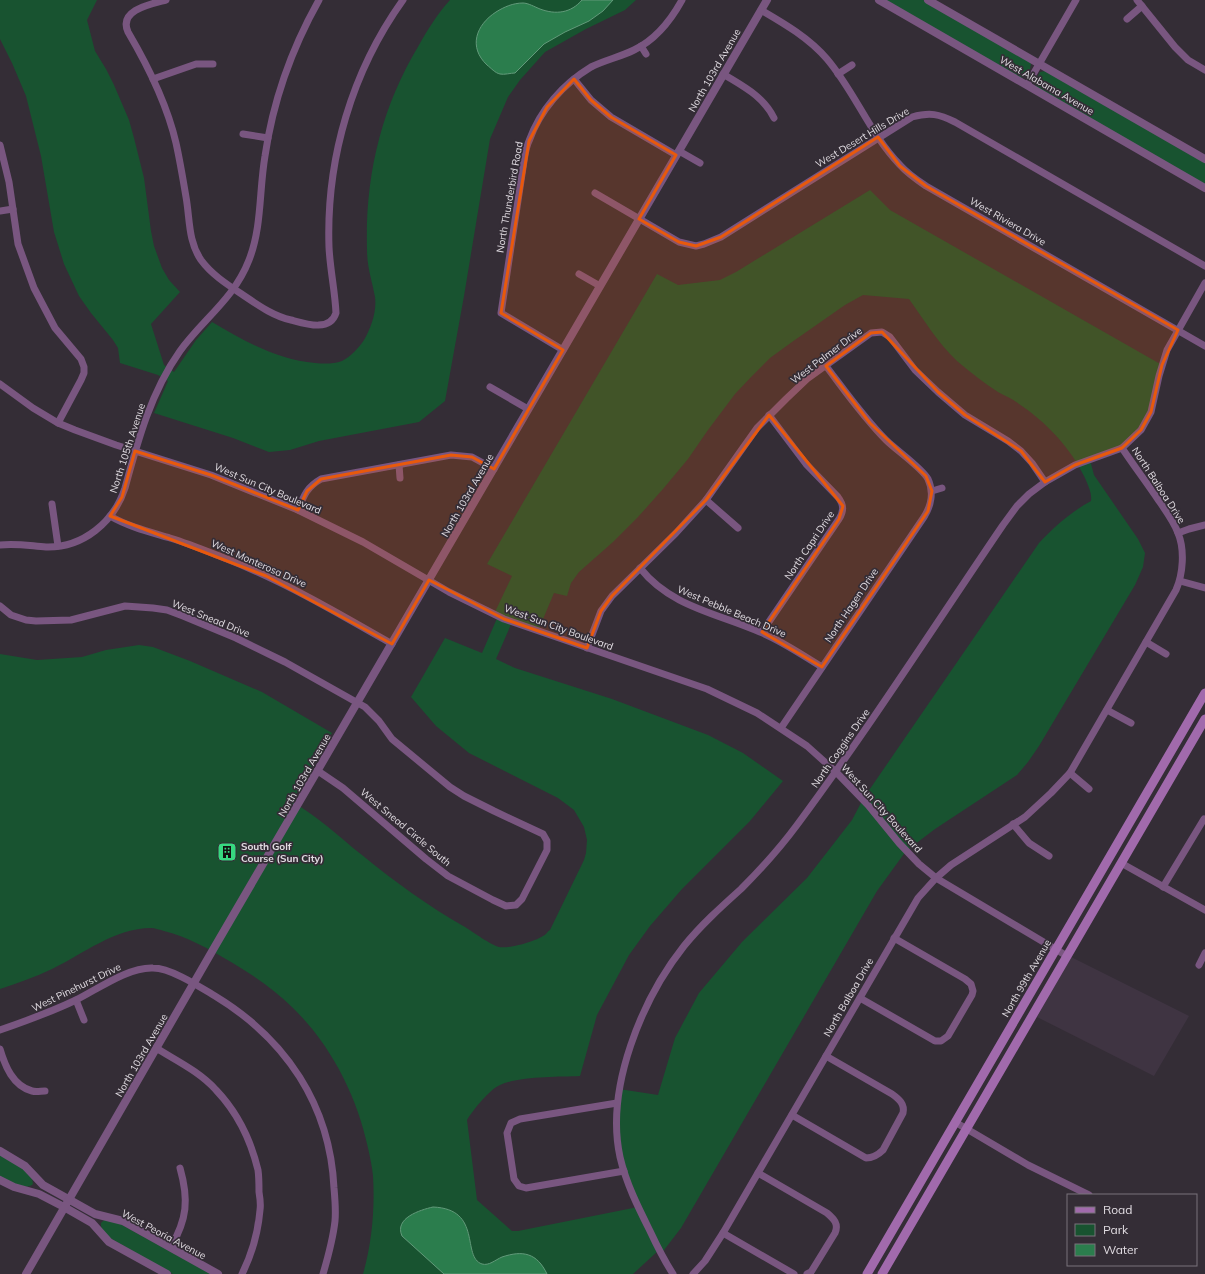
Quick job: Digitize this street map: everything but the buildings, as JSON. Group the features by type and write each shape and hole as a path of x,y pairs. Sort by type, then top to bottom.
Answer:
{"main road":[{"name":"North 99th Avenue","path":"867,1274 1205,692"},
{"path":"882,1274 1205,719"},
{"path":"1083,902 1094,909"},
{"path":"994,1054 1006,1060"}],"street":[{"path":"166,0 137,10 129,15 126,21 126,28 153,80 176,141 192,243 209,270 262,308 278,316 314,325 324,325 332,322 336,313 329,247 329,214 332,179 339,141 349,105 367,62 382,32 403,0"},
{"name":"North 105th Avenue","path":"0,544 20,544 47,547 58,546 82,539 100,527 110,516 122,497 150,406 163,380 175,359 197,330 234,289 246,268 255,241 258,226 262,175 275,108 286,73 304,29 319,0"},
{"name":"North Thunderbird Road","path":"563,350 501,313 524,161 529,141 547,106 574,79 591,67 634,50 648,41 666,23 682,0"},
{"name":"North 103rd Avenue","path":"26,1274 156,1048 767,0"},
{"name":"West Alabama Avenue","path":"879,0 1205,188"},
{"name":"West Alabama Avenue","path":"928,0 1205,159"},
{"path":"1027,85 1076,0"},
{"path":"1137,0 1188,60 1205,70"},
{"path":"1127,19 1142,6"},
{"name":"West Riviera Drive","path":"761,10 797,32 814,45 828,60 838,74 878,137 900,166 926,186 1205,346"},
{"path":"641,46 646,54"},
{"path":"153,80 196,64 213,64"},
{"path":"838,74 852,65"},
{"path":"723,74 765,102 774,118"},
{"path":"574,79 592,100 618,121 700,163"},
{"name":"West Desert Hills Drive","path":"595,193 679,242 696,246 720,237 878,137 912,117 927,113 944,116 1205,266"},
{"path":"243,134 268,138"},
{"path":"0,145 13,209 18,244 34,288 56,328 81,360 84,367 84,373 81,380 58,422"},
{"path":"0,211 13,209"},
{"path":"579,274 600,286"},
{"name":"North Coggins Drive","path":"673,1274 640,1213 624,1171 618,1140 617,1103 623,1072 637,1028 652,996 672,963 694,934 743,887 781,846 836,772 1017,506 1045,482 1075,465 1122,448 1141,430 1151,412 1167,350 1205,283"},
{"name":"West Palmer Drive","path":"587,648 601,611 612,596 676,533 706,500 757,428 807,379 871,333 882,332 890,338 915,370 938,392 965,415 1008,441 1021,451 1032,463 1045,482"},
{"path":"826,366 870,423 887,441 926,476 932,491 942,488"},
{"name":"West Sun City Boulevard","path":"0,384 32,408 91,437 211,475 298,510 363,542 467,601 504,619 707,689 756,713 807,746 836,772 868,805 898,843 919,864 936,878 1067,956"},
{"path":"490,387 528,409"},
{"name":"North Capri Drive","path":"762,632 843,513 842,502 806,464 769,415"},
{"name":"North Balboa Drive","path":"693,1274 705,1260 723,1233 918,898 936,878 951,865 1035,808 1070,773 1180,580 1182,556 1178,533 1171,519 1122,448"},
{"path":"298,510 307,491 313,484 321,479 451,454 472,458 494,469"},
{"path":"398,465 400,478"},
{"name":"North Hagen Drive","path":"781,728 928,511 932,491"},
{"path":"706,500 738,528"},
{"path":"52,504 58,546"},
{"name":"West Monterosa Drive","path":"110,516 130,525 210,552 266,576 324,605 392,644"},
{"path":"1178,533 1189,528 1205,525"},
{"name":"West Pebble Beach Drive","path":"640,568 653,583 675,598 696,608 762,632 822,667"},
{"path":"1180,580 1205,588"},
{"name":"West Snead Drive","path":"0,606 11,615 26,620 36,621 71,620 126,606 139,606 167,610 216,629 285,662 358,703 373,715 392,739 450,787 464,796 543,834 548,841 548,846 535,875"},
{"path":"1146,642 1166,654"},
{"path":"1107,710 1131,723"},
{"name":"West Snead Circle South","path":"318,771 343,788 448,876 493,900 506,906 516,905 522,899 535,875"},
{"path":"1070,773 1089,789"},
{"path":"1163,887 1205,819"},
{"path":"1013,824 1029,843 1050,856"},
{"path":"1121,863 1205,910"},
{"path":"860,998 935,1041 941,1041 948,1036 972,996 973,991 971,984 965,979 894,938"},
{"path":"1199,966 1205,953"},
{"name":"West Pinehurst Drive","path":"0,1030 42,1016 127,973 152,968 166,970 194,984 244,1015 286,1056 297,1072 312,1097 328,1143 334,1179 334,1221 330,1250 323,1274"},
{"path":"76,1000 84,1020"},
{"path":"156,1048 190,1069 217,1090 238,1119 249,1141 258,1171 261,1209 254,1244 242,1274"},
{"path":"0,1049 10,1075 19,1084 32,1091 45,1091"},
{"path":"792,1115 866,1158 871,1158 883,1150 894,1132 904,1108 899,1099 826,1056"},
{"path":"617,1103 520,1119 511,1124 507,1133 514,1179 519,1186 526,1188 624,1171"},
{"path":"955,1122 1028,1165 1088,1194"},
{"name":"West Peoria Avenue","path":"0,1151 25,1166 43,1185 92,1223 109,1242 167,1274"},
{"path":"170,1248 180,1231 184,1215 186,1194 180,1168"},
{"path":"758,1173 835,1220 837,1228 808,1274"},
{"name":"West Peoria Avenue","path":"0,1180 14,1187 33,1191 95,1214 123,1220 218,1274"},
{"path":"723,1233 794,1274"}],"highlighted area":[{"path":"574,79 591,100 611,117 676,155 639,219 679,242 696,246 721,237 878,137 900,166 926,186 1178,330 1162,365 1151,412 1141,430 1122,448 1075,465 1045,482 1021,451 965,415 938,392 882,332 871,333 826,366 870,423 926,476 932,491 928,511 822,667 762,632 839,519 843,506 769,415 706,500 612,596 601,611 587,648 504,619 429,580 392,644 266,576 110,516 122,497 135,451 211,475 298,510 307,491 321,479 451,455 472,457 494,469 563,350 501,313 529,141 547,107"}],"shaded area":[{"path":"1071,957 1189,1016 1154,1076 1037,1017"}],"green space":[{"path":"0,0 97,0 87,20 95,51 114,85 129,120 144,178 154,246 162,268 169,280 180,292 151,324 164,365 174,372 196,340 212,322 249,343 275,354 301,361 322,364 342,361 351,355 362,343 371,325 375,308 375,297 367,256 367,222 369,195 378,143 385,118 406,69 422,39 441,10 450,0 636,0 625,10 586,29 545,52 520,80 508,97 490,139 445,401 419,422 319,441 290,450 269,452 233,438 154,413 168,381 158,375 120,363 118,348 79,296 64,264 54,232 41,156 26,96 0,39"},
{"path":"885,0 923,0 1029,61 1031,64 1030,69 1026,76 1021,78"},
{"path":"1045,71 1205,163 1205,185 1036,87 1035,83 1040,72"},
{"name":"South Golf Course (Sun City)","path":"870,190 890,210 1162,365 1151,412 1122,448 1090,460 1094,475 1138,539 1145,553 1143,567 1135,585 1028,762 1017,775 935,829 906,851 877,891 681,1228 661,1254 659,1250 633,1274 363,1274 371,1238 374,1200 372,1169 368,1148 357,1109 341,1072 319,1038 293,1008 271,989 239,967 198,944 182,937 151,928 125,932 112,937 52,969 0,989 0,654 37,660 82,657 106,650 139,645 153,647 262,692 332,733 292,802 320,820 374,865 412,893 491,944 499,947 509,947 530,942 542,937 550,930 584,860 587,840 584,827 574,810 558,798 469,753 436,726 411,697 445,638 482,653 498,616 494,614 512,576 487,564 657,274 678,285 720,280 736,272","holes":["863,295 909,299 937,339 957,361 998,392 1029,411 1057,436 1073,456 1085,478 1090,489 1091,501 1064,520 1039,543 863,799 852,820 807,878 742,942 699,993 675,1038 658,1095 619,1089 620,1156 638,1207 512,1231 477,1200 467,1120 487,1095 500,1085 528,1078 580,1076 597,1015 629,955 650,926 682,889 750,821 783,781 743,753 708,735 612,699 515,668 496,659 512,622 538,631 554,593 567,596 571,583 579,572 613,542 663,489 688,459 735,394 770,358 845,305"]},
{"path":"0,1155 23,1168 32,1178 33,1184 26,1187 21,1186 0,1177"},
{"path":"104,1220 113,1220 211,1274 173,1274 110,1238 101,1227 101,1223"}],"water":[{"path":"582,0 613,0 603,11 589,21 544,44 515,73 503,74 495,72 481,58 476,44 479,30 489,17 499,10 523,3 546,11 563,12 573,8"},
{"path":"433,1207 449,1210 459,1216 465,1224 476,1260 482,1264 490,1263 510,1255 523,1254 529,1255 539,1262 547,1274 444,1274 402,1236 401,1230 402,1224 410,1216 422,1210"}],"place":[{"name":"South Golf Course (Sun City)","path":"227,852"}]}
